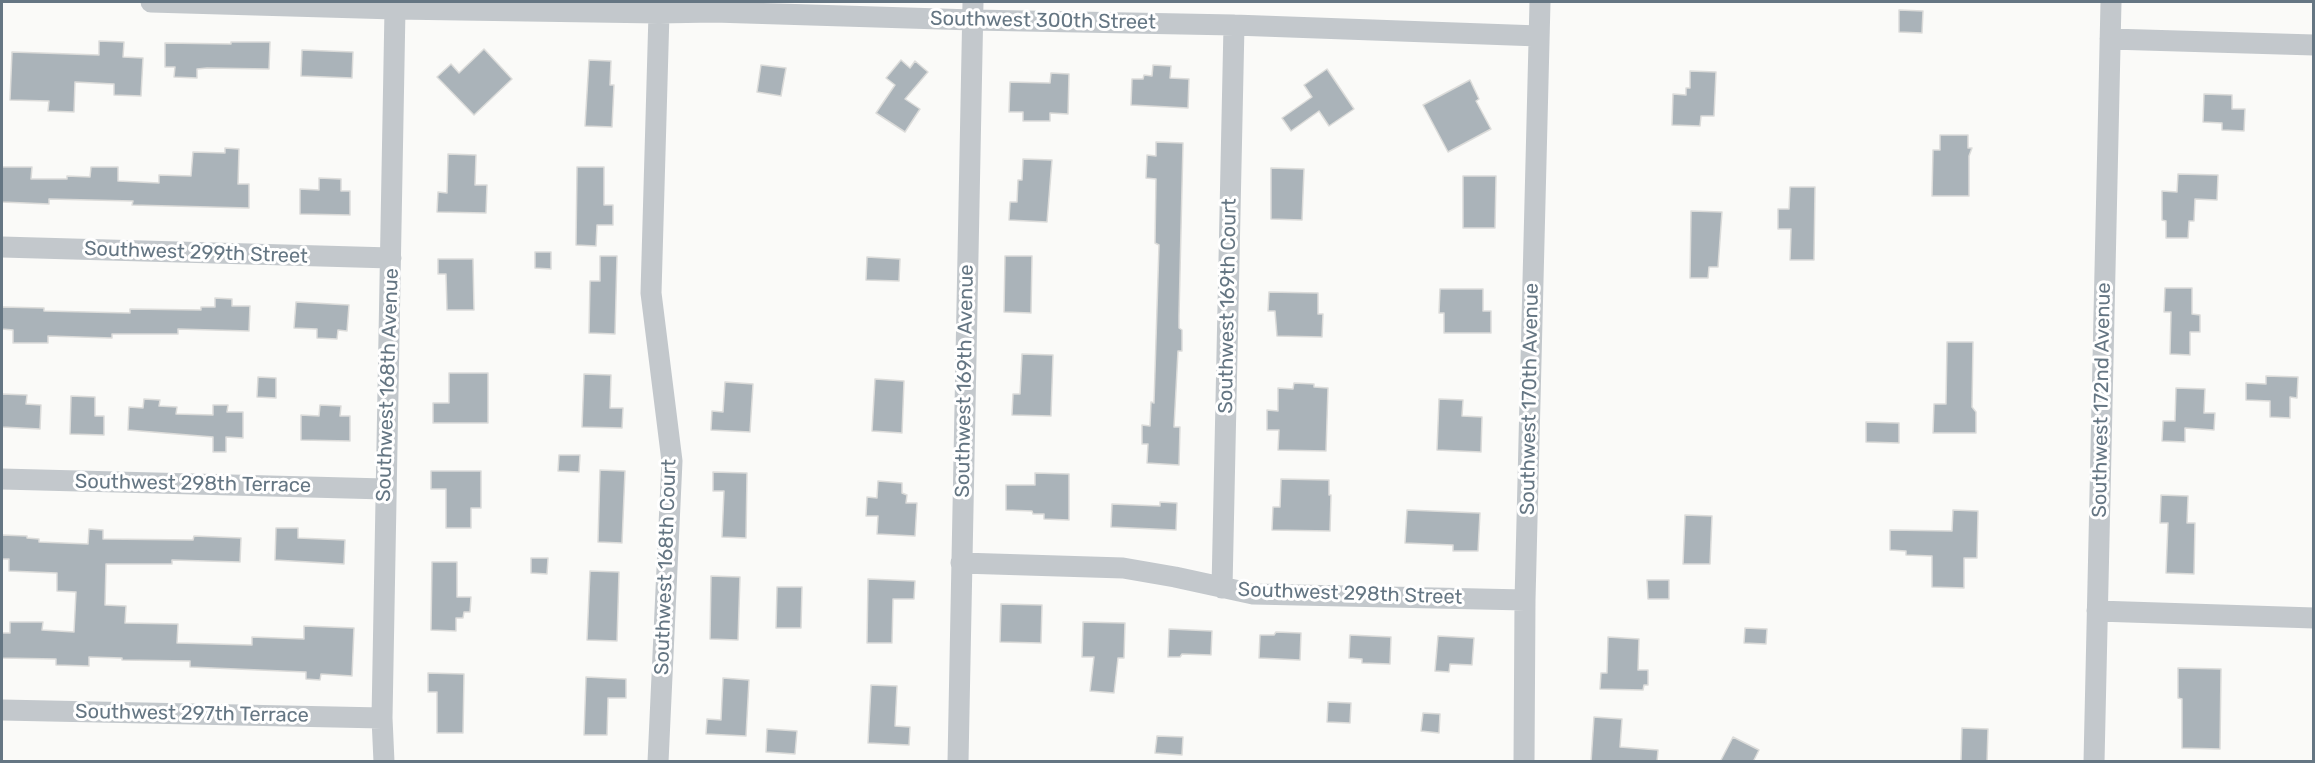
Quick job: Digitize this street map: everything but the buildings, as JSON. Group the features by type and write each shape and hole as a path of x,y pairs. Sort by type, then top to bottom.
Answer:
{"street":[{"name":"Southwest 300th Street","path":"151,2 659,14 714,7 973,11 1234,25 1539,36"},
{"name":"Southwest 170th Avenue","path":"1524,762 1525,600 1540,2"},
{"name":"Southwest 172nd Avenue","path":"2094,762 2111,2"},
{"name":"Southwest 168th Avenue","path":"384,762 382,718 385,489 392,258 395,9"},
{"name":"Southwest 169th Avenue","path":"958,762 973,11"},
{"name":"Southwest 168th Court","path":"658,762 672,461 651,294 659,14"},
{"name":"Southwest 169th Court","path":"1222,588 1234,25"},
{"path":"2110,39 2313,45"},
{"name":"Southwest 299th Street","path":"2,247 392,258"},
{"name":"Southwest 298th Terrace","path":"2,479 385,489"},
{"name":"Southwest 298th Street","path":"961,563 1123,568 1252,594 1525,600"},
{"path":"2097,611 2313,618"},
{"name":"Southwest 297th Terrace","path":"2,710 382,718"}]}
